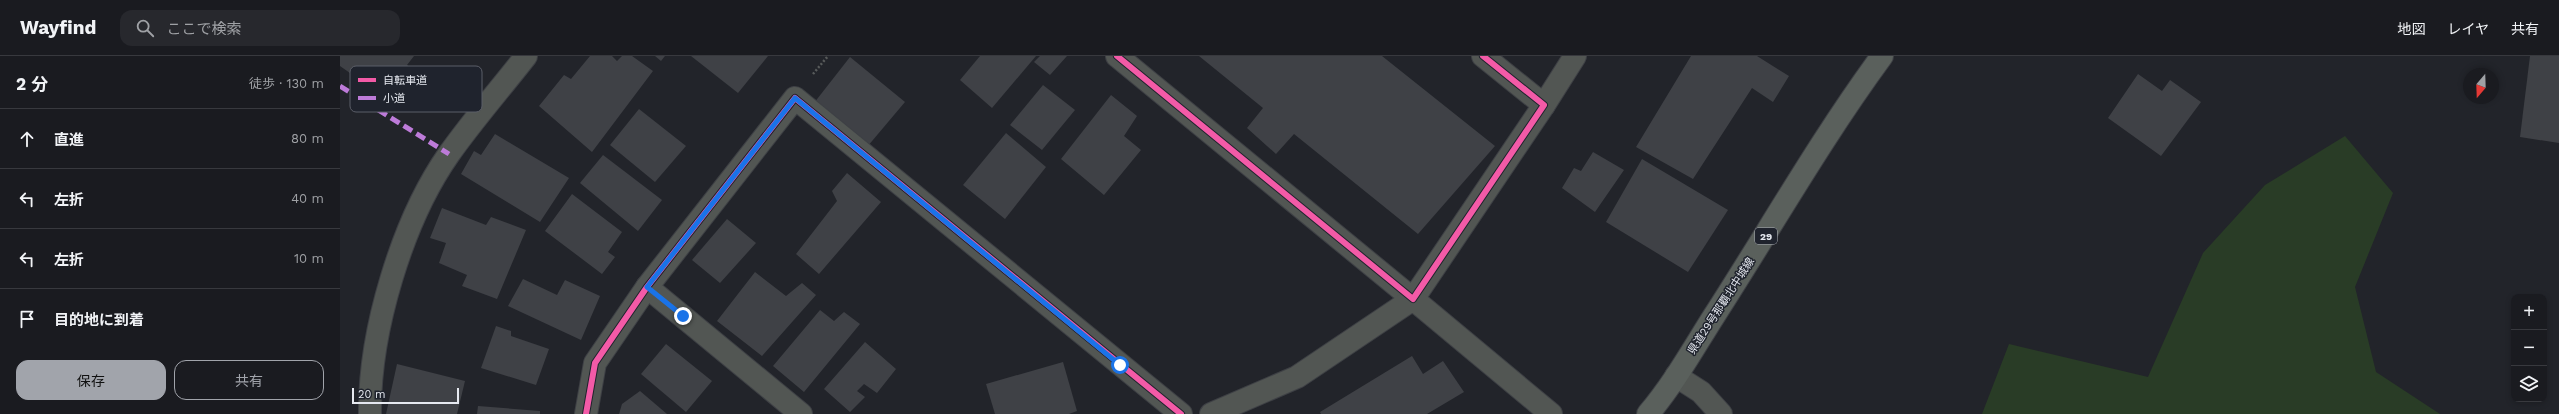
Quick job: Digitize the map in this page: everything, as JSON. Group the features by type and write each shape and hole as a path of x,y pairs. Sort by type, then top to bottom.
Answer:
{"main road":[{"name":"県道29号那覇北中城線","path":"1648,414 1676,376 1760,245 1842,111 1882,56"}],"street":[{"path":"370,414 370,385 384,304 408,229 449,154 526,56"},
{"path":"1117,56 1551,414"},
{"path":"1482,56 1544,105"},
{"path":"1210,414 1298,377 1413,299 1576,56"},
{"path":"586,414 595,363 647,287 795,98 1181,414"},
{"path":"647,287 801,414"},
{"path":"1676,376 1701,392 1721,414"}],"green space":[{"path":"2345,136 2393,193 2355,287 2376,372 2440,414 1982,414 2009,344 2148,377 2203,253 2265,185"}],"building":[{"path":"340,56 414,56 407,65 408,66 350,66 350,73 340,66"},
{"path":"590,56 612,56 617,61 622,56 632,56 653,71 592,152 539,106 564,75 571,79"},
{"path":"655,56 665,56 661,61"},
{"path":"691,56 768,56 738,93"},
{"path":"980,56 1036,56 992,108 960,80"},
{"path":"1040,56 1067,56 1050,75 1034,62"},
{"path":"1199,56 1382,56 1495,146 1418,234 1294,134 1276,154 1247,128 1263,108"},
{"path":"1691,56 1757,56 1789,76 1773,102 1752,88 1693,179 1636,147"},
{"path":"2530,56 2559,56 2559,143 2520,137"},
{"path":"850,57 905,102 867,147 814,103"},
{"path":"2138,74 2162,91 2170,80 2201,102 2161,156 2108,118"},
{"path":"1043,85 1075,110 1042,150 1010,125"},
{"path":"1111,95 1137,116 1124,136 1141,150 1104,195 1061,159"},
{"path":"639,109 686,146 655,182 610,145"},
{"path":"1006,133 1046,167 1005,219 963,185"},
{"path":"495,134 569,178 540,222 461,174 474,151 481,155"},
{"path":"1593,152 1624,170 1595,212 1562,188 1574,168 1581,171"},
{"path":"603,155 662,200 638,231 580,183"},
{"path":"1642,159 1728,210 1688,272 1606,222"},
{"path":"847,173 881,202 819,274 796,254 837,201 832,191"},
{"path":"572,194 622,232 608,252 615,257 602,274 545,231"},
{"path":"442,208 486,225 491,217 526,230 497,299 462,286 467,275 439,263 446,243 430,238"},
{"path":"727,219 756,243 720,283 692,260"},
{"path":"755,272 786,296 802,283 816,295 762,356 717,321"},
{"path":"523,279 557,295 565,280 600,296 581,340 508,306"},
{"path":"820,310 834,321 844,312 860,324 804,392 773,366"},
{"path":"496,326 511,331 511,336 549,349 536,385 481,368"},
{"path":"865,342 896,369 877,393 864,384 857,391 865,397 850,412 824,389"},
{"path":"666,344 712,381 686,412 641,374"},
{"path":"1412,356 1423,374 1443,361 1464,392 1427,414 1321,414 1320,412"},
{"path":"1063,362 1077,411 1069,414 995,414 986,384"},
{"path":"397,364 465,381 457,414 386,414"},
{"path":"640,391 667,414 619,414 622,404"},
{"path":"478,406 540,411 540,414 477,414"}],"marked path":[{"path":"340,86 350,92"},
{"path":"382,112 449,154"}],"cycle path":[{"path":"1117,56 1413,299 1544,105 1483,56"},
{"path":"586,414 595,363 647,287 795,98 1181,414"}],"route":[{"path":"683,316 647,287 795,98 1120,365"}]}
